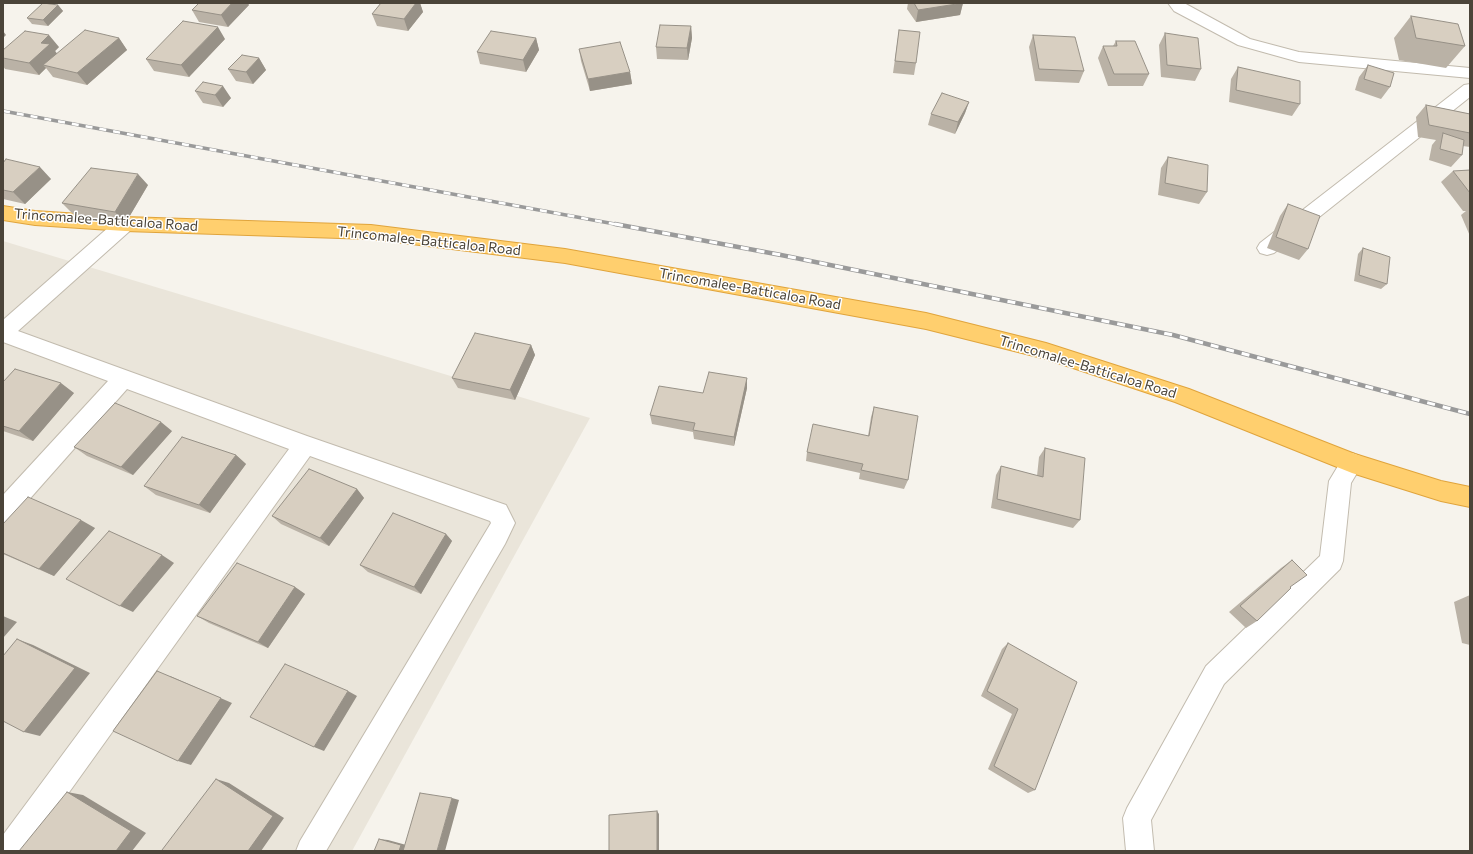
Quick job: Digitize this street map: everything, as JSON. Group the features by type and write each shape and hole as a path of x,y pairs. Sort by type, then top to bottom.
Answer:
{"highway":[{"name":"Trincomalee-Batticaloa Road","path":"3,212 35,218 125,224 371,232 565,256 720,282 918,320 1046,351 1174,393 1352,463 1441,491 1470,497"}],"street":[{"path":"1176,3 1179,8 1244,42 1299,57 1470,73"},
{"path":"1267,248 1470,89"},
{"path":"125,224 3,333 305,445 498,513 503,523 310,851"},
{"path":"3,512 124,378"},
{"path":"10,851 305,445"},
{"path":"1140,851 1137,818 1214,675 1331,561 1340,481 1352,463"}],"shaded area":[{"path":"3,241 590,418 352,851 3,851"}],"building":[{"path":"43,3 58,5 43,20 27,18"},
{"path":"199,3 232,3 221,15 192,10"},
{"path":"381,3 416,3 404,19 372,14"},
{"path":"914,3 963,3 918,10"},
{"path":"1411,16 1458,24 1465,46 1416,38"},
{"path":"183,21 218,27 181,65 146,59"},
{"path":"660,25 691,26 687,48 656,47"},
{"path":"85,30 119,38 77,73 43,65"},
{"path":"899,30 920,32 916,63 895,61"},
{"path":"25,31 49,35 41,43 50,44 29,63 3,58 3,50"},
{"path":"491,31 536,38 523,60 477,52"},
{"path":"1165,33 1198,38 1201,69 1167,65"},
{"path":"1033,35 1075,37 1084,71 1039,69"},
{"path":"1116,41 1135,41 1149,74 1114,74 1103,46 1117,46"},
{"path":"620,42 630,72 588,79 579,49"},
{"path":"242,55 259,58 246,72 228,69"},
{"path":"1368,65 1394,73 1390,87 1364,79"},
{"path":"1238,67 1300,81 1300,104 1236,90"},
{"path":"203,82 223,86 215,95 195,91"},
{"path":"942,93 969,102 958,122 931,114"},
{"path":"1426,105 1470,114 1470,133 1429,125"},
{"path":"1443,133 1464,140 1462,155 1440,149"},
{"path":"1168,157 1208,165 1207,192 1165,183"},
{"path":"6,159 40,167 13,192 3,190 3,163"},
{"path":"91,168 138,174 115,212 62,203"},
{"path":"1470,170 1470,193 1453,171"},
{"path":"1288,204 1320,216 1308,249 1276,237"},
{"path":"1363,248 1390,257 1387,284 1359,275"},
{"path":"475,333 531,345 510,390 452,378"},
{"path":"15,369 61,383 19,431 3,426 3,382"},
{"path":"709,372 747,378 734,437 693,430 695,423 650,415 659,386 703,393"},
{"path":"115,403 161,422 121,467 74,447"},
{"path":"874,407 918,416 908,480 861,470 863,464 807,452 813,424 869,436"},
{"path":"182,437 236,455 199,505 144,486"},
{"path":"1045,448 1085,458 1080,520 997,499 1001,466 1043,477"},
{"path":"309,469 357,489 320,538 272,516"},
{"path":"28,497 81,520 39,569 3,553 3,524"},
{"path":"393,513 446,534 414,587 360,565"},
{"path":"109,531 162,555 120,606 66,579"},
{"path":"1292,560 1307,575 1290,587 1291,588 1257,621 1240,606"},
{"path":"237,563 295,587 258,642 197,616"},
{"path":"17,639 75,668 24,732 3,721 3,656"},
{"path":"1008,643 1077,682 1035,790 994,766 1018,709 987,691"},
{"path":"285,664 348,691 314,747 250,717"},
{"path":"157,671 221,698 178,761 113,731"},
{"path":"216,779 273,816 248,851 162,850"},
{"path":"67,792 131,831 116,851 19,851"},
{"path":"420,793 452,798 437,851 403,851"},
{"path":"657,811 657,851 609,851 609,815"},
{"path":"379,839 401,845 399,851 374,851"}],"railway":[{"path":"3,111 620,225"},
{"path":"615,224 781,255 1173,335 1470,414"}]}
